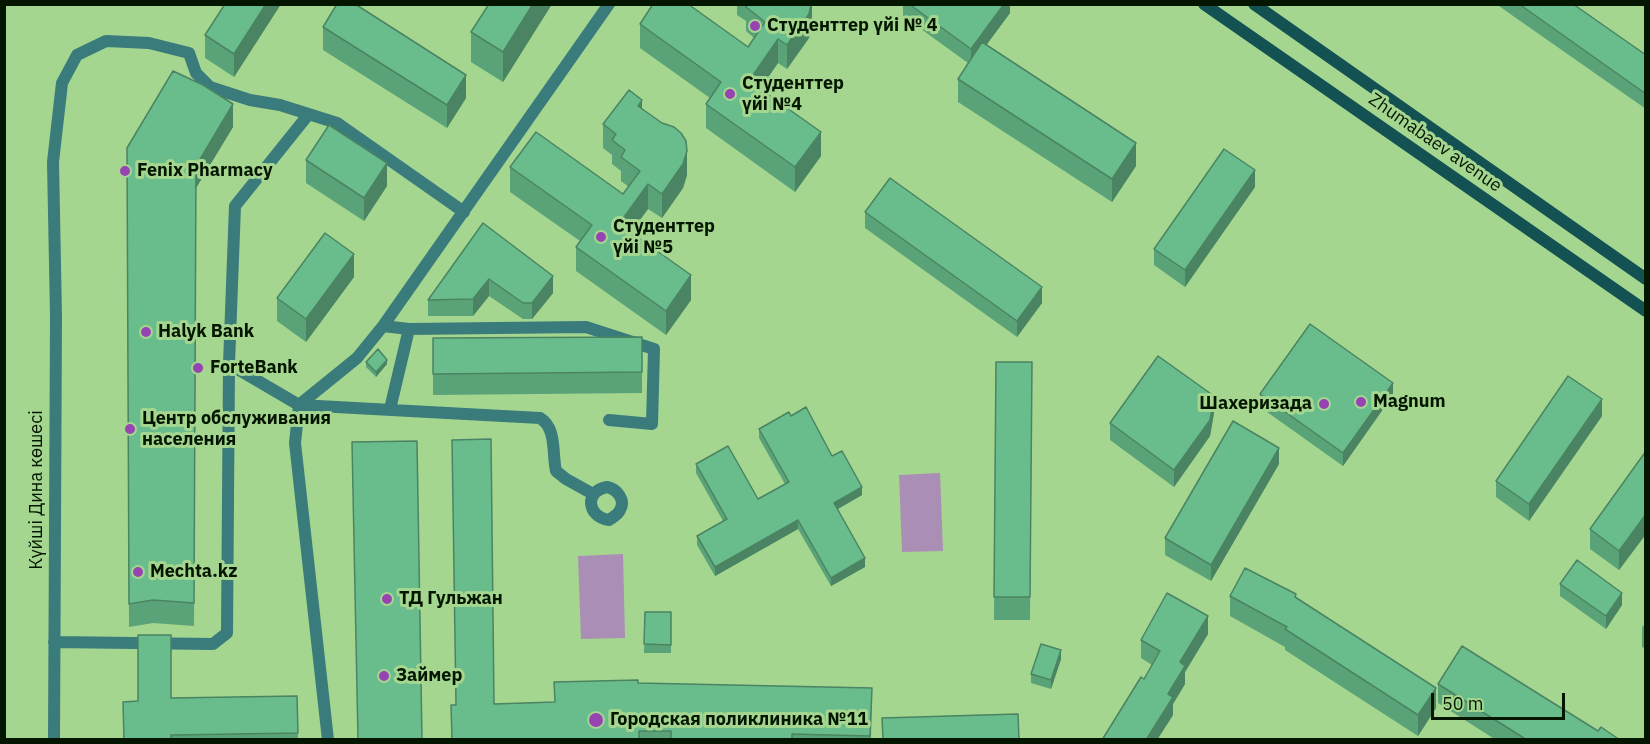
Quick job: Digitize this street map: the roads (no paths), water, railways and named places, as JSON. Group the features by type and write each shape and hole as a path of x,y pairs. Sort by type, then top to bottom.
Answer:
{"main road":[{"name":"Zhumabaev avenue","path":"1204,4 1646,311"},
{"name":"Zhumabaev avenue","path":"1254,4 1646,279"}],"street":[{"path":"328,740 295,443 298,405 357,357 383,326 609,4"},
{"name":"Күйші Дина көшесі","path":"54,740 56,241 53,162 62,83 77,55 106,41 148,44 189,53 195,73 210,87 250,100 280,105 308,115"},
{"path":"54,642 213,644 227,633 230,364 235,206 308,115 337,123 464,212"},
{"path":"383,326 409,329 586,327 654,349 652,424 609,420"},
{"path":"390,409 409,329"},
{"path":"230,364 298,405 540,418 546,421 551,430 556,471 593,494"}],"place":[{"name":"Студенттер үйі № 4","path":"755,26"},
{"name":"Студенттер үйі №4","path":"730,94"},
{"name":"Fenix Pharmacy","path":"125,171"},
{"name":"Студенттер үйі №5","path":"601,237"},
{"name":"Halyk Bank","path":"146,332"},
{"name":"ForteBank","path":"198,368"},
{"name":"Magnum","path":"1361,402"},
{"name":"Шахеризада","path":"1324,404"},
{"name":"Центр обслуживания населения","path":"130,429"},
{"name":"Mechta.kz","path":"138,572"},
{"name":"ТД Гульжан","path":"387,599"},
{"name":"Займер","path":"384,676"},
{"name":"Городская поликлиника №11","path":"596,720"}]}
